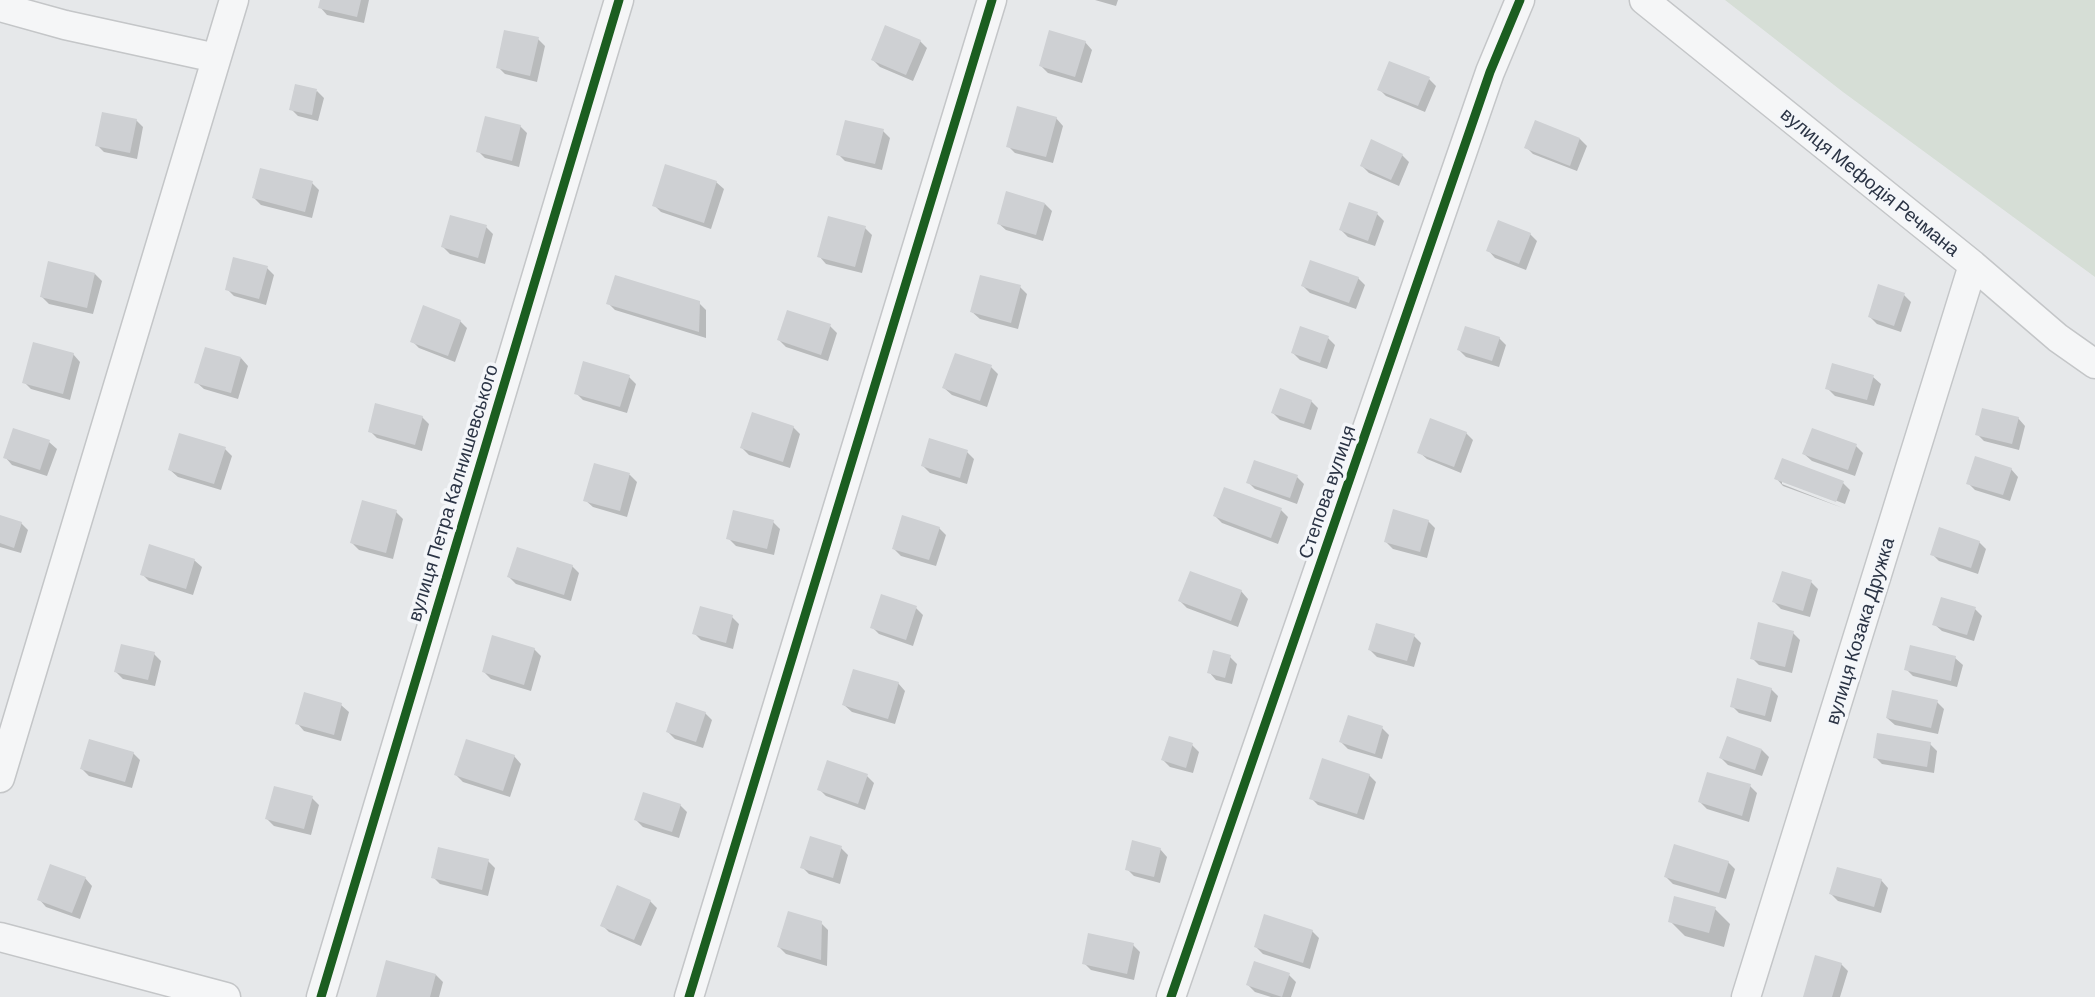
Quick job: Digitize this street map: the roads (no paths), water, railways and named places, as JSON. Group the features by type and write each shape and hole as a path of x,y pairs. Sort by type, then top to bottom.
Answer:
{"street":[{"path":"0,778 234,0"},
{"name":"вулиця Петра Калнишевського","path":"321,997 619,0"},
{"path":"689,997 992,0"},
{"name":"Степова вулиця","path":"1171,997 1490,72 1520,0"},
{"name":"вулиця Мефодія Речмана","path":"1644,0 1973,265 2058,338 2095,364"},
{"path":"0,7 65,25 216,58"},
{"name":"вулиця Козака Дружка","path":"1746,997 1973,265"},
{"path":"0,937 226,997"}]}
